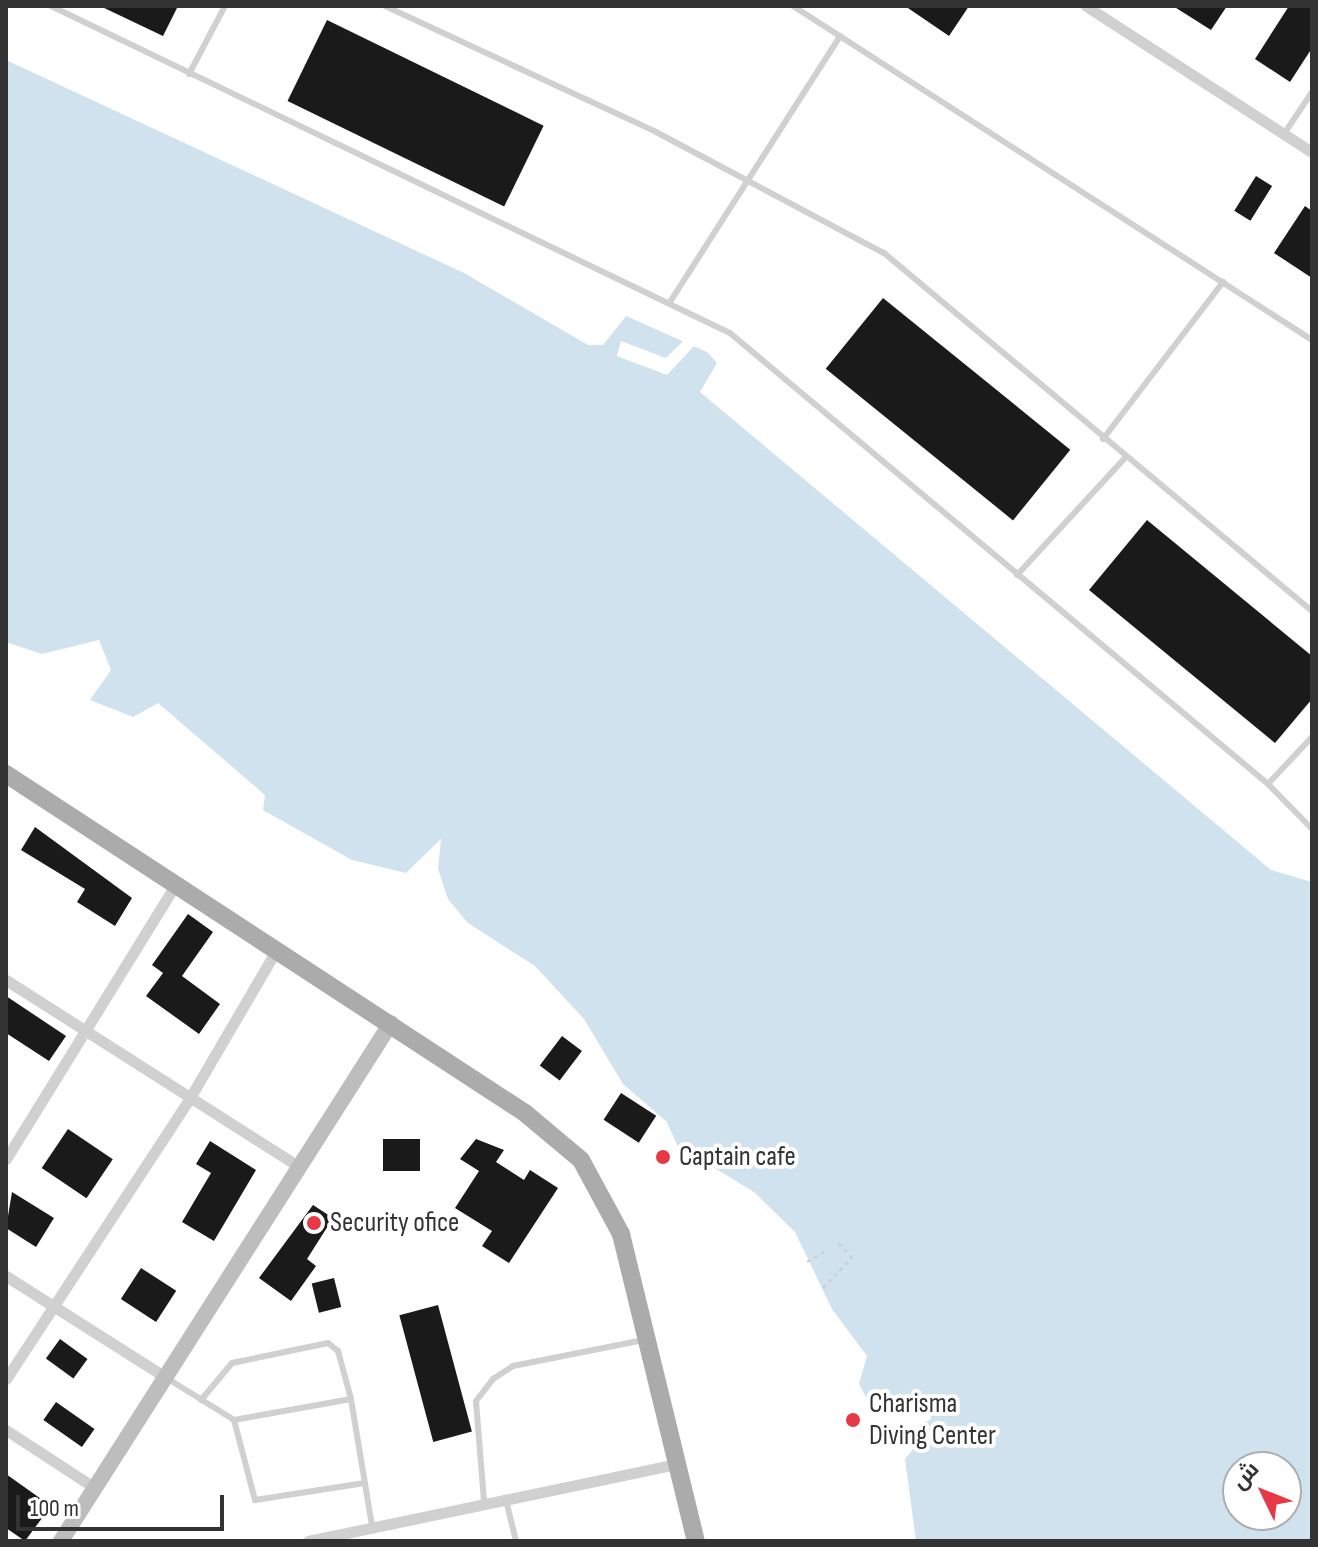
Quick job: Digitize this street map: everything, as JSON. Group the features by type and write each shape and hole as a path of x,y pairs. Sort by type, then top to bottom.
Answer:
{"main road":[{"path":"6,774 391,1023 581,1160 611,1206 648,1339 696,1541"}],"street":[{"path":"1086,6 1312,152"},
{"path":"6,1159 88,1033 176,884"},
{"path":"6,1379 56,1308 191,1096 277,949"},
{"path":"6,980 300,1167"},
{"path":"61,1541 391,1023"},
{"path":"6,1276 165,1377"},
{"path":"6,1430 95,1488"},
{"path":"308,1541 505,1496 677,1464"}],"lane":[{"path":"51,6 730,333 799,384 1017,575 1268,784 1312,829"},
{"path":"189,74 225,6"},
{"path":"385,6 745,178 884,253 1125,458 1312,611"},
{"path":"793,6 1312,340"},
{"path":"670,302 745,178 840,36"},
{"path":"1284,134 1312,92"},
{"path":"1103,439 1223,282"},
{"path":"1017,575 1125,458"},
{"path":"1268,784 1312,737"},
{"path":"484,1501 476,1401 493,1379 513,1366 648,1339"},
{"path":"201,1400 232,1363 317,1343 338,1351 351,1399 372,1526"},
{"path":"165,1377 234,1420 351,1399"},
{"path":"234,1420 255,1500 365,1483"},
{"path":"505,1496 516,1541"}],"path":[{"path":"823,1288 852,1258 838,1243"},
{"path":"807,1262 825,1251"}],"water":[{"path":"6,60 464,273 588,345 603,345 626,316 707,352 717,363 700,392 1271,870 1312,882 1312,1541 916,1541 905,1459 922,1438 920,1426 931,1419 929,1405 887,1408 866,1397 859,1384 867,1356 832,1309 795,1232 754,1192 677,1145 667,1122 623,1084 584,1019 535,966 468,923 448,899 438,869 441,839 406,873 352,860 263,810 265,795 158,703 133,717 90,700 111,670 99,640 42,654 6,642"}],"pier":[{"path":"685,339 695,345 667,375 617,356 621,341 666,358"}],"building":[{"path":"100,6 178,6 163,36"},
{"path":"905,6 969,6 949,36"},
{"path":"1173,6 1227,6 1211,30"},
{"path":"1289,6 1312,6 1312,48 1290,82 1255,59"},
{"path":"327,20 544,126 504,207 288,101"},
{"path":"1256,176 1272,186 1250,221 1234,211"},
{"path":"1305,206 1312,211 1312,278 1274,253"},
{"path":"883,298 1070,450 1013,520 826,369"},
{"path":"1147,520 1312,656 1312,699 1275,743 1089,590"},
{"path":"35,827 132,898 115,926 77,902 85,889 21,850"},
{"path":"188,914 213,932 182,976 220,1004 199,1034 146,996 163,973 152,965"},
{"path":"6,996 66,1036 49,1061 6,1033"},
{"path":"562,1036 582,1051 560,1081 540,1066"},
{"path":"621,1093 656,1116 639,1143 604,1120"},
{"path":"68,1129 113,1159 86,1198 42,1168"},
{"path":"383,1139 420,1139 420,1171 383,1171"},
{"path":"476,1139 504,1150 496,1162 524,1180 530,1170 558,1188 509,1263 482,1246 492,1231 455,1208 479,1171 460,1159"},
{"path":"210,1141 256,1170 214,1241 182,1222 211,1173 196,1164"},
{"path":"12,1192 54,1218 36,1247 6,1228"},
{"path":"313,1205 333,1218 307,1259 316,1266 291,1301 259,1278"},
{"path":"141,1268 176,1291 156,1322 121,1299"},
{"path":"334,1278 341,1307 319,1313 312,1284"},
{"path":"438,1305 472,1432 433,1442 399,1315"},
{"path":"60,1339 88,1359 73,1378 46,1358"},
{"path":"56,1402 95,1429 82,1447 43,1420"},
{"path":"6,1474 51,1506 25,1541 6,1528"}],"place":[{"name":"Captain cafe","path":"663,1157"},
{"name":"Security ofice","path":"314,1223"},
{"name":"Charisma Diving Center","path":"853,1420"}]}
